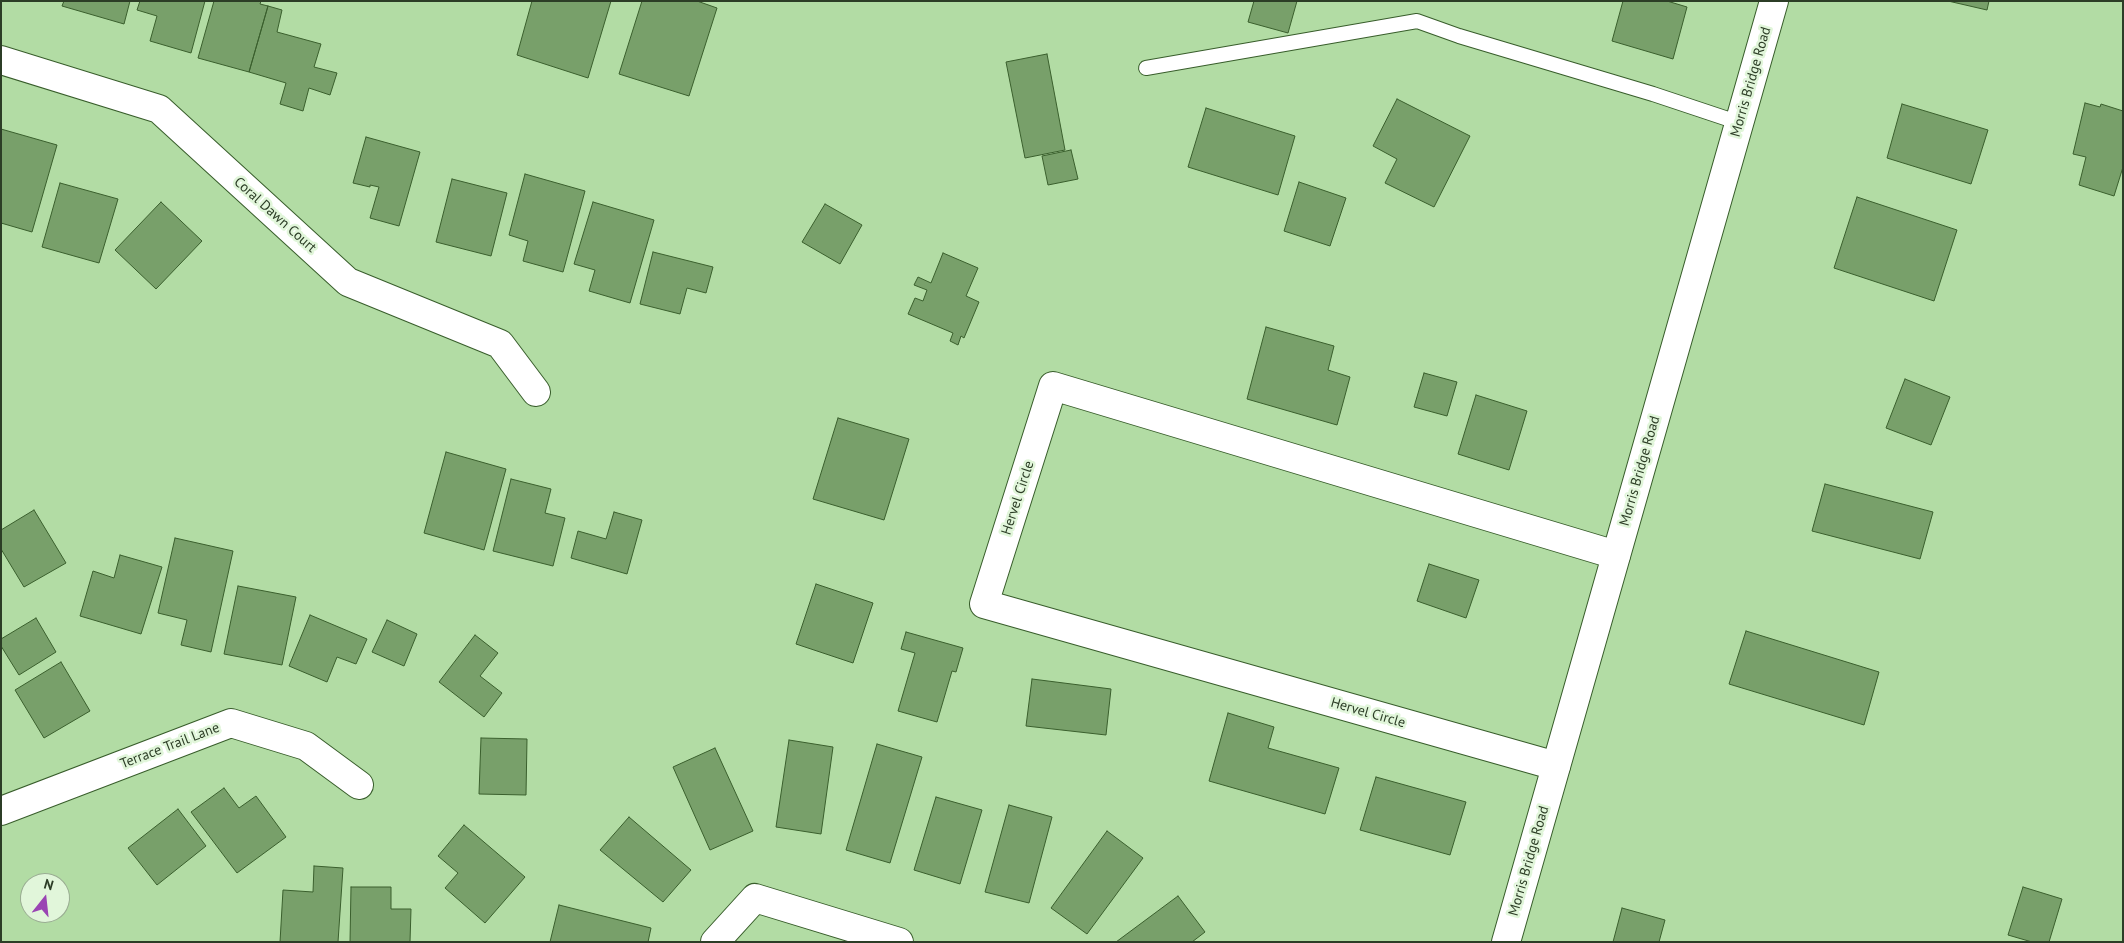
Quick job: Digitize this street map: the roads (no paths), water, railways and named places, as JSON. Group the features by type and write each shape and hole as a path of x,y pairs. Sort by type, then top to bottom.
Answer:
{"street":[{"name":"Morris Bridge Road","path":"1506,942 1774,1"},
{"name":"Coral Dawn Court","path":"1,60 159,109 348,282 500,344 536,392"},
{"name":"Hervel Circle","path":"1556,766 984,604 1053,386 1616,555"},
{"name":"Terrace Trail Lane","path":"1,811 231,723 306,746 359,785"},
{"path":"715,942 755,898 899,942"}],"lane":[{"path":"1146,68 1417,22 1653,94 1740,123"}]}
